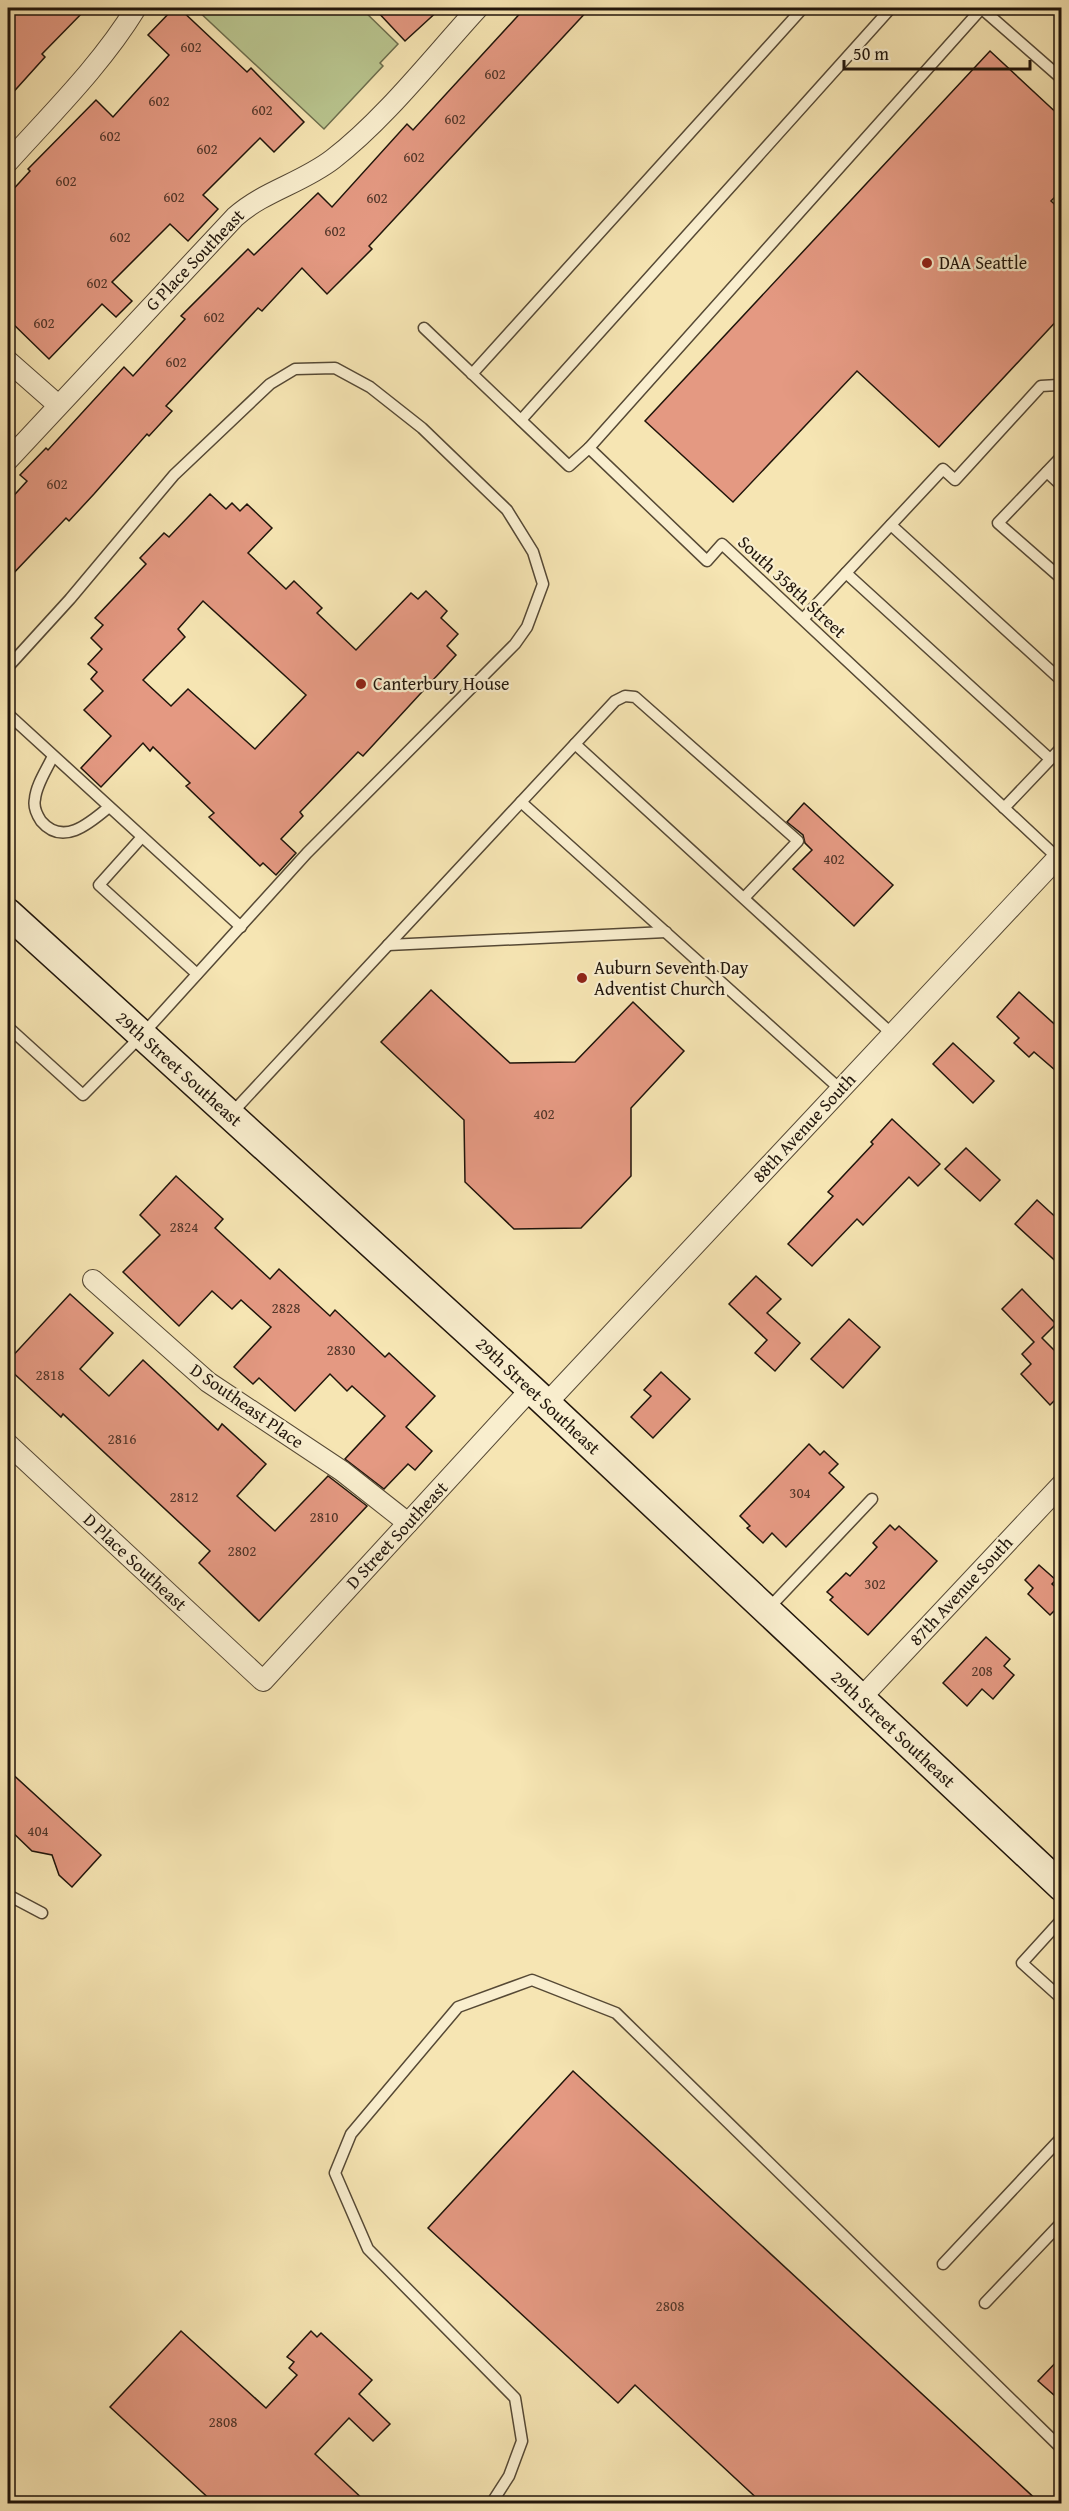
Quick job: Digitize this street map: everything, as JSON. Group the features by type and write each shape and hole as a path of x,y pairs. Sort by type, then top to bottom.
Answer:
{"street":[{"path":"8,162 90,71 119,35 136,8"},
{"name":"G Place Southeast","path":"8,460 235,217 256,200 316,171 351,144 478,8"},
{"path":"8,361 58,405"},
{"name":"88th Avenue South","path":"539,1396 840,1089 1060,858"},
{"name":"29th Street Southeast","path":"8,913 539,1396 1062,1887"},
{"name":"D Southeast Place","path":"93,1280 208,1382 342,1471 408,1523"},
{"name":"D Street Southeast","path":"262,1681 408,1523 539,1396"},
{"name":"D Place Southeast","path":"8,1444 262,1681"},
{"name":"87th Avenue South","path":"861,1698 1062,1484"}],"lane":[{"path":"472,374 803,8"},
{"path":"521,420 891,8"},
{"path":"424,328 569,466 589,448 981,8 1062,79"},
{"path":"8,667 70,599 174,475 270,384 295,369 334,368 370,387 422,428 507,510 533,552 543,584 527,627 515,644 315,845 142,1035 83,1095 8,1026"},
{"path":"802,619 943,469 955,480 1041,387 1058,386 1062,389"},
{"name":"South 358th Street","path":"589,448 707,561 722,544 1060,858"},
{"path":"1062,456 998,523 1062,579"},
{"path":"1047,472 1062,486"},
{"path":"891,525 1062,681"},
{"path":"846,573 1050,759"},
{"path":"230,1115 615,701 625,696 635,697 798,842 744,898"},
{"path":"8,714 241,927"},
{"path":"575,744 892,1034"},
{"path":"1004,808 1062,747"},
{"path":"53,756 34,799 36,813 43,823 56,831 70,833 87,825 109,807"},
{"path":"521,802 840,1089"},
{"path":"142,837 99,885 197,974"},
{"path":"388,945 666,932"},
{"path":"766,1610 872,1499"},
{"path":"8,1895 42,1913"},
{"path":"1062,1919 1022,1963 1062,1999"},
{"path":"491,2504 509,2476 522,2441 515,2398 368,2249 335,2173 351,2134 458,2007 532,1980 616,2013 1062,2449"},
{"path":"943,2264 1062,2138"},
{"path":"985,2303 1062,2222"}],"green space":[{"path":"195,8 361,8 398,44 380,63 383,66 324,129"}],"building":[{"path":"8,8 87,8 42,54 45,57 8,98"},
{"path":"174,8 179,8 247,72 251,68 304,122 274,152 260,138 203,195 218,209 188,241 170,224 112,282 132,301 116,317 102,304 49,359 8,319 8,195 30,171 28,169 96,100 113,117 169,55 148,35"},
{"path":"374,8 441,8 405,41"},
{"path":"525,8 590,8 369,246 372,249 327,294 302,268 262,311 258,308 166,406 172,411 149,436 147,434 69,521 66,518 8,579 8,502 27,481 20,475 46,448 48,450 124,367 133,376 185,319 181,316 248,249 254,255 318,193 332,207 407,124 413,130"},
{"name":"DAA Seattle","path":"990,51 1062,118 1062,190 1051,201 1062,211 1062,315 939,447 857,371 733,502 645,421"},
{"name":"Canterbury House","path":"210,494 226,509 232,503 240,511 247,504 272,528 248,553 286,589 294,581 322,608 317,613 356,650 411,593 418,599 426,591 447,611 441,618 458,634 447,646 456,655 363,756 358,752 300,812 303,816 281,839 296,853 276,875 263,863 260,866 209,817 214,813 186,786 190,783 153,747 150,751 143,743 101,787 81,768 111,736 84,710 103,691 91,679 97,672 88,664 102,649 91,638 103,625 95,618 146,564 140,558 164,533 169,537","holes":["203,601 306,695 255,749 188,689 171,706 143,680 185,637 178,629"]},
{"path":"804,803 893,885 854,926 793,869 812,850 805,843 803,835 787,822"},
{"path":"431,990 510,1063 575,1062 633,1002 684,1051 631,1108 631,1176 581,1228 514,1229 465,1182 464,1120 381,1042"},
{"path":"1019,992 1062,1031 1062,1076 1034,1052 1029,1057 1014,1043 1019,1038 997,1017"},
{"path":"953,1043 994,1081 973,1103 933,1064"},
{"path":"892,1119 940,1164 918,1186 909,1177 863,1225 857,1219 812,1266 788,1244 833,1196 828,1192 873,1144 871,1142"},
{"path":"966,1148 1000,1180 980,1201 945,1169"},
{"path":"176,1176 223,1219 215,1228 270,1279 279,1269 330,1316 335,1310 385,1357 389,1353 435,1396 406,1427 432,1451 415,1470 408,1464 384,1489 345,1459 385,1416 352,1386 347,1391 330,1374 295,1411 259,1378 253,1384 234,1367 271,1327 241,1300 232,1309 212,1291 179,1326 123,1272 160,1235 140,1215"},
{"path":"1037,1200 1062,1223 1062,1267 1015,1224"},
{"path":"756,1276 781,1299 767,1313 800,1343 775,1371 755,1353 767,1340 729,1304"},
{"path":"1022,1289 1056,1324 1042,1338 1062,1358 1062,1393 1050,1405 1021,1374 1031,1364 1022,1354 1034,1342 1002,1309"},
{"path":"70,1294 113,1333 80,1369 109,1396 143,1360 218,1430 222,1424 266,1464 237,1496 275,1531 328,1476 367,1506 259,1621 199,1563 210,1551 63,1414 61,1417 8,1368 8,1361"},
{"path":"849,1319 880,1347 843,1388 811,1359"},
{"path":"661,1372 690,1399 653,1438 631,1417 651,1396 644,1390"},
{"path":"809,1444 820,1455 824,1451 838,1464 829,1473 844,1487 786,1547 772,1533 763,1543 747,1528 750,1526 740,1516"},
{"path":"890,1525 895,1530 899,1526 937,1561 868,1635 830,1600 833,1597 827,1592 846,1573 850,1576 877,1547 873,1543"},
{"path":"1039,1565 1056,1580 1052,1584 1062,1593 1062,1603 1050,1615 1028,1594 1033,1588 1025,1580"},
{"path":"986,1637 1010,1659 1004,1666 1014,1675 993,1699 982,1689 967,1706 943,1683"},
{"path":"8,1770 101,1855 72,1887 59,1875 52,1855 32,1851 8,1828"},
{"path":"573,2071 1041,2504 763,2504 635,2385 618,2403 428,2228"},
{"path":"181,2331 266,2408 297,2375 289,2368 294,2362 287,2357 311,2331 317,2337 321,2333 372,2380 359,2394 390,2424 373,2441 349,2418 315,2454 368,2504 215,2504 110,2407"},
{"path":"1062,2356 1062,2402 1038,2381"}],"place":[{"name":"DAA Seattle","path":"927,263"},
{"name":"Canterbury House","path":"361,684"},
{"name":"Auburn Seventh Day Adventist Church","path":"582,978"}]}
